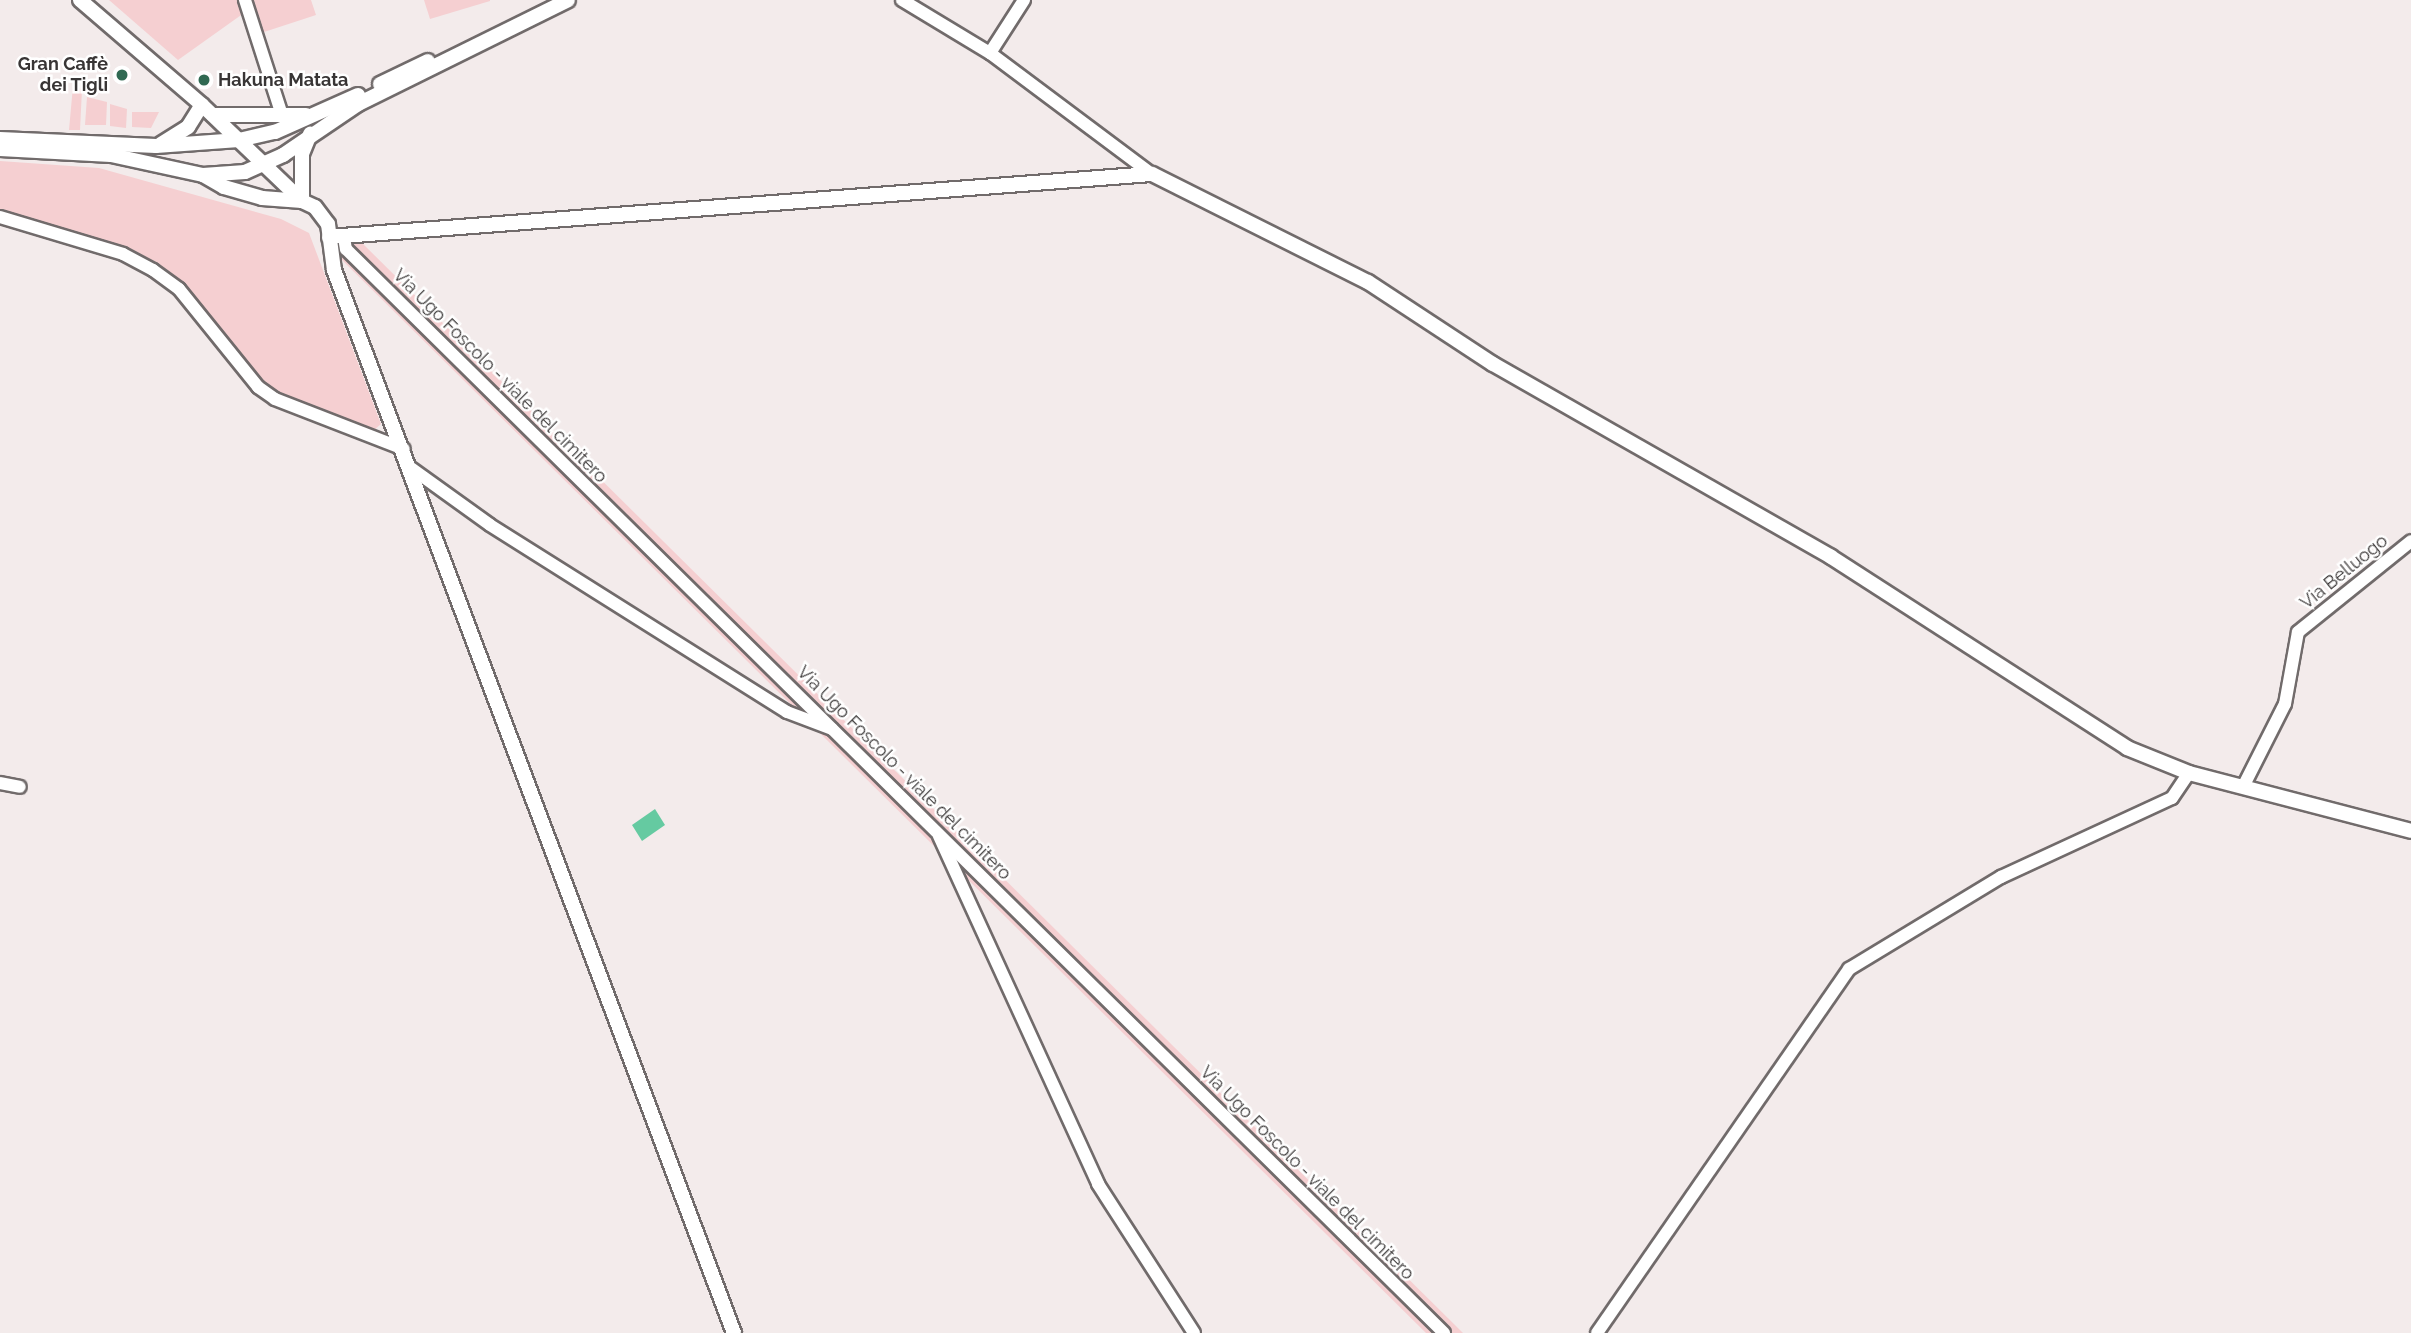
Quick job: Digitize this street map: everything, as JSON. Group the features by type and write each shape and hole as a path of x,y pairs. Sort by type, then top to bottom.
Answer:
{"main road":[{"path":"80,0 207,110 321,216 333,235 334,270 404,449 734,1333"},
{"path":"0,139 156,146 239,140 275,132 551,0"},
{"path":"0,149 111,155 203,175 245,172 265,165 358,104 568,0"},
{"path":"207,110 244,116 311,115"},
{"path":"156,146 188,127 207,110"},
{"path":"305,203 302,154 311,133"},
{"path":"333,235 1153,174 1368,282 1493,364 1831,557 2127,748 2189,773 2411,831"},
{"path":"203,175 224,187 262,198 305,203"}],"street":[{"path":"245,0 282,115"},
{"path":"902,0 990,53 1153,174"},
{"path":"990,53 1024,0"},
{"path":"0,217 123,254 153,270 179,289 258,387 275,399 404,449"},
{"name":"Via Ugo Foscolo - viale del cimitero","path":"333,235 1444,1333"},
{"path":"411,468 490,525 788,712 838,732"},
{"name":"Via Belluogo","path":"2243,787 2285,704 2298,632 2411,541"},
{"path":"1597,1333 1849,969 2001,877 2172,798 2189,773"},
{"path":"0,783 20,787"},
{"path":"936,829 1098,1184 1194,1333"}],"shaded area":[{"path":"109,0 240,0 244,13 178,60"},
{"path":"253,0 311,0 316,15 261,33"},
{"path":"424,0 490,0 490,1 430,19"},
{"path":"73,86 82,89 80,130 69,130"},
{"path":"87,97 107,102 106,125 85,125"},
{"path":"110,104 127,109 126,128 110,126"},
{"path":"132,112 159,112 151,128 132,127"},
{"path":"0,161 99,168 281,219 309,233 381,424 373,431 273,393 167,274 0,213"},
{"path":"359,240 1463,1333 1426,1333 338,256"},
{"path":"655,809 665,825 642,841 632,825"}],"place":[{"name":"Gran Caffè dei Tigli","path":"122,75"},
{"name":"Hakuna Matata","path":"204,80"}]}
